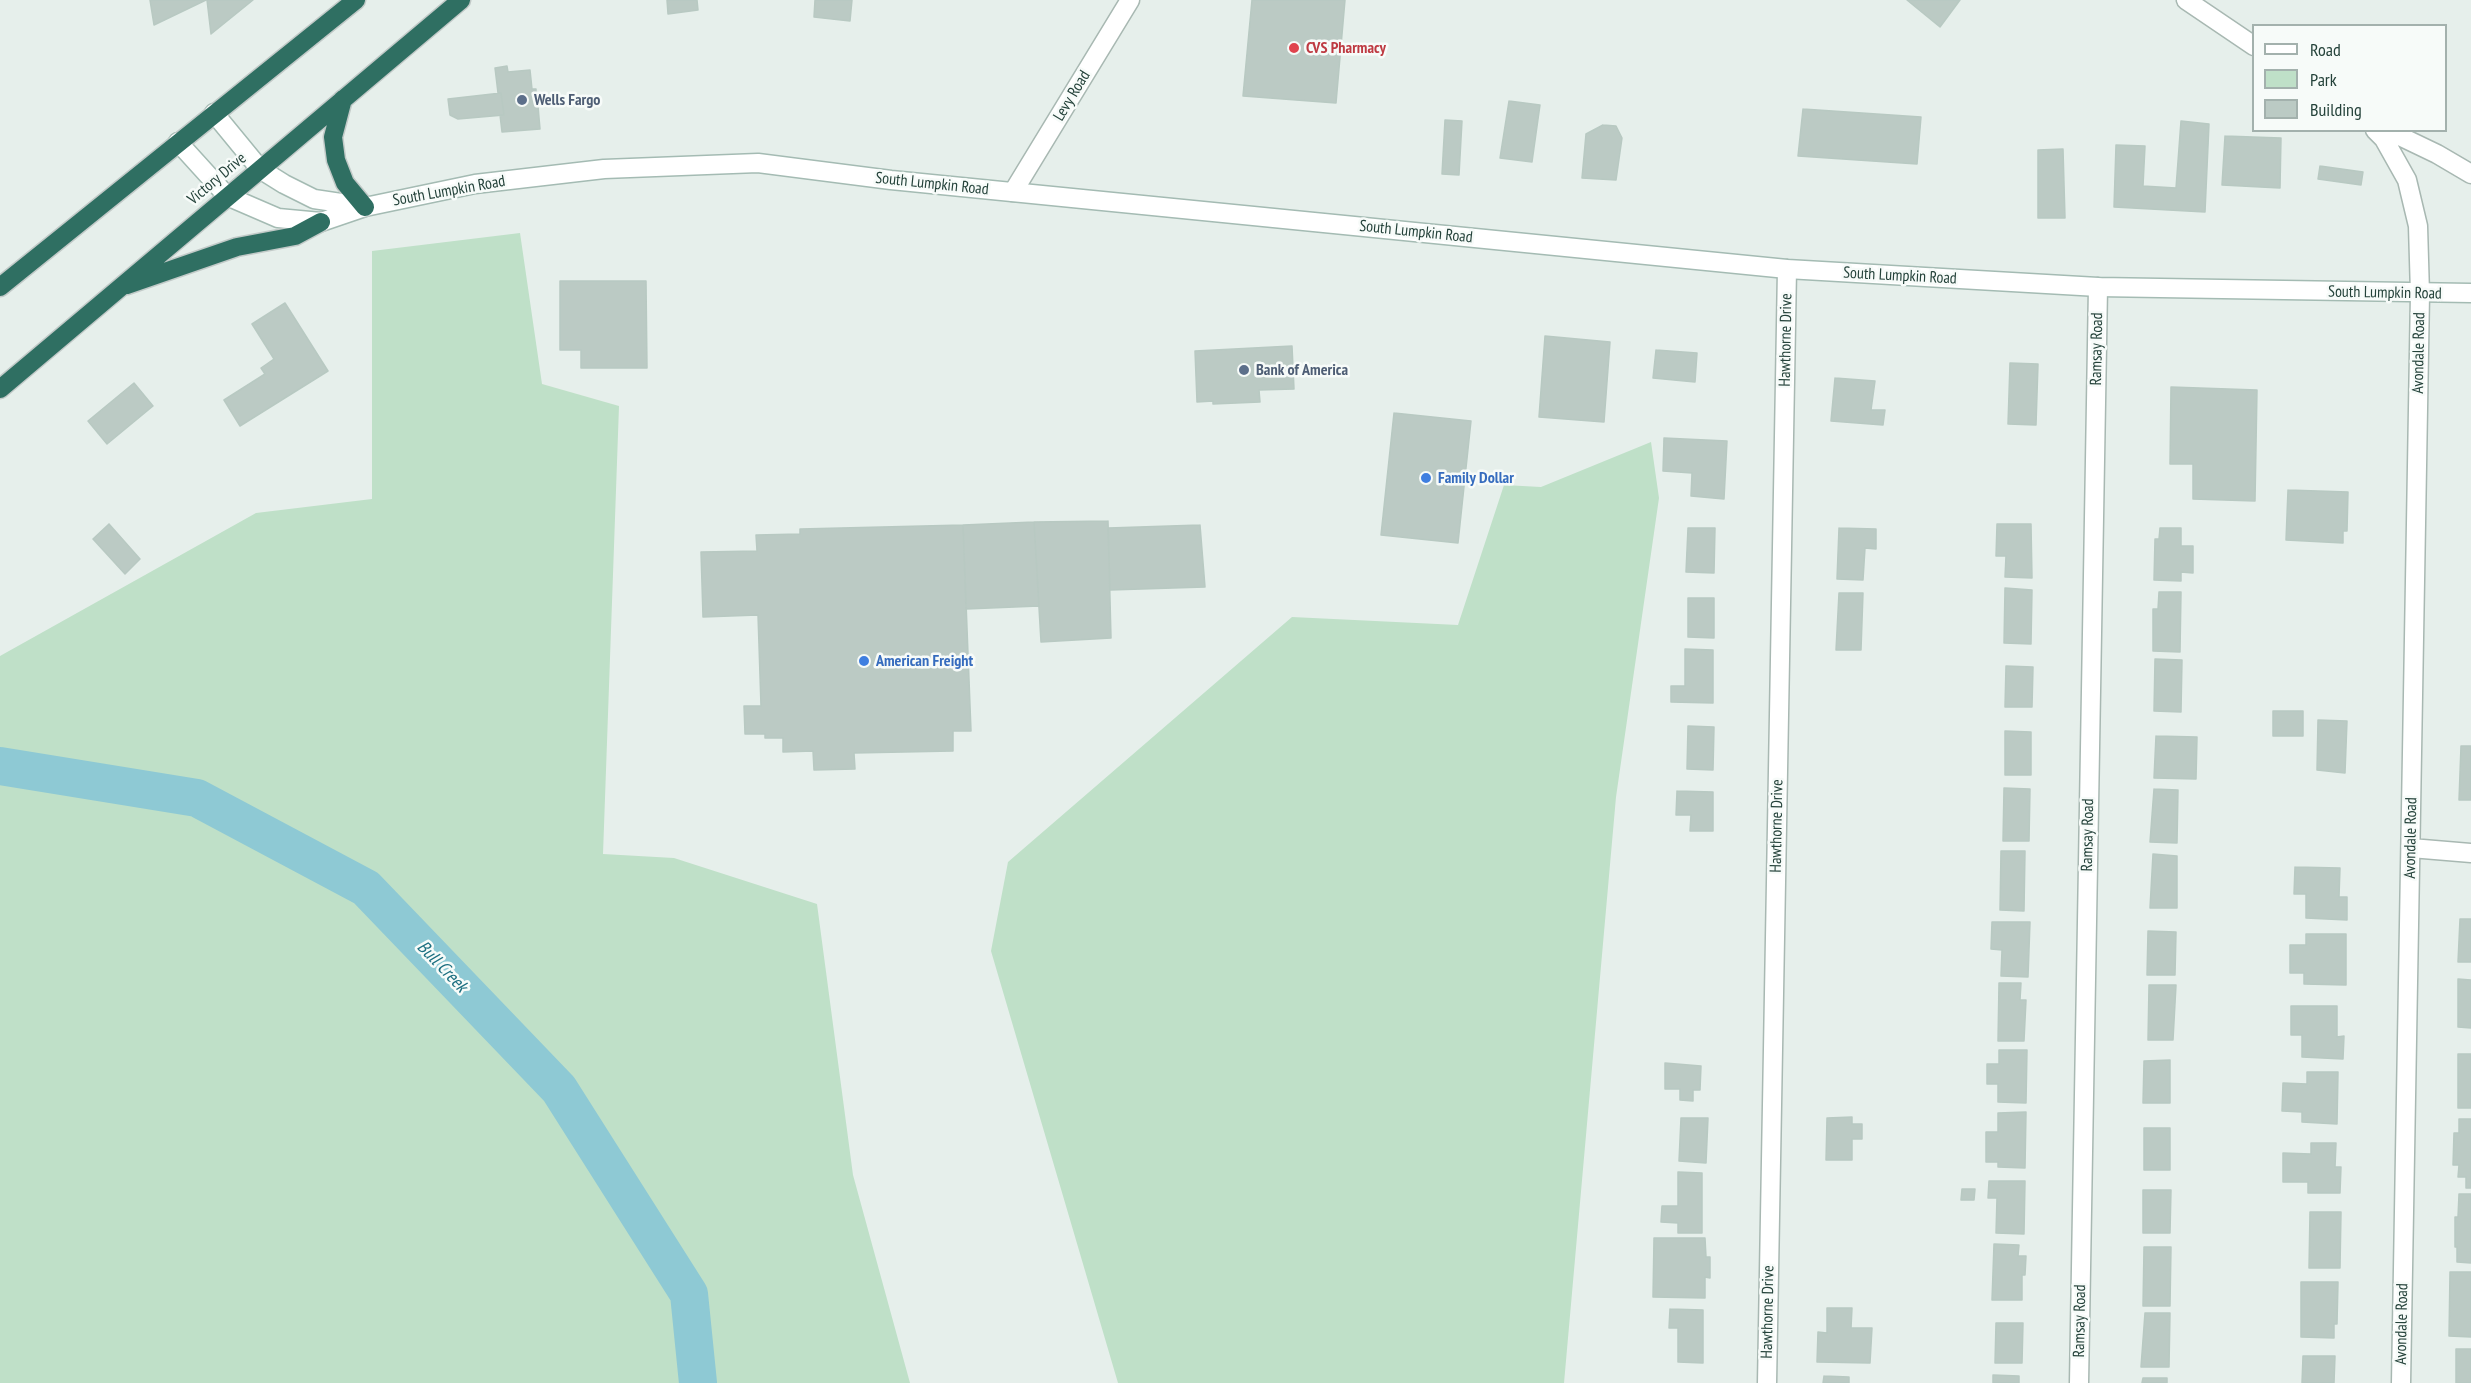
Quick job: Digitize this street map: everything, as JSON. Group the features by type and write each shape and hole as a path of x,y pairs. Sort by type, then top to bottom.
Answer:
{"highway":[{"path":"0,287 356,0"},
{"name":"Victory Drive","path":"0,389 461,0"},
{"path":"342,99 333,137 336,160 345,183 365,207"},
{"path":"117,289 237,247 295,236 321,222"}],"street":[{"name":"Levy Road","path":"1013,192 1130,0"},
{"path":"2186,0 2252,45"},
{"name":"South Lumpkin Road","path":"214,113 260,169 284,184 314,199 365,207"},
{"name":"Avondale Road","path":"2377,132 2384,139 2408,180 2418,226 2420,294 2401,1383"},
{"path":"2391,132 2437,154 2471,174"},
{"name":"South Lumpkin Road","path":"178,142 227,196 278,218 321,222 365,207 475,183 604,168 758,163 1013,192 1787,269 2098,287 2420,294 2471,293"},
{"name":"Hawthorne Drive","path":"1767,1383 1787,269"},
{"name":"Ramsay Road","path":"2079,1383 2098,287"},
{"path":"2410,848 2471,853"}],"green space":[{"path":"520,233 542,384 619,406 603,854 674,858 817,904 853,1175 910,1383 0,1383 0,656 256,513 372,499 372,251"},
{"path":"1651,442 1659,498 1616,797 1564,1383 1118,1383 991,951 1008,862 1292,617 1458,625 1504,485 1541,487"}],"building":[{"path":"150,0 206,0 154,25"},
{"path":"207,0 253,0 211,34"},
{"path":"667,0 697,0 698,10 668,14"},
{"path":"815,0 852,0 850,21 814,17"},
{"name":"CVS Pharmacy","path":"1252,0 1345,0 1336,103 1243,96"},
{"path":"1907,0 1960,0 1940,27"},
{"name":"Wells Fargo","path":"507,66 508,72 530,70 532,89 536,89 536,94 541,94 542,106 538,106 540,129 502,132 500,115 504,115 495,68"},
{"path":"501,93 504,115 458,119 450,115 448,99"},
{"path":"1509,101 1540,105 1532,162 1500,158"},
{"path":"1803,109 1921,117 1917,164 1798,156"},
{"path":"1445,120 1462,121 1459,175 1442,174"},
{"path":"2181,121 2209,124 2205,212 2114,207 2116,145 2145,146 2143,186 2176,188"},
{"path":"1603,125 1616,126 1622,138 1616,180 1582,178 1586,134"},
{"path":"2225,136 2281,138 2280,188 2222,185"},
{"path":"2063,149 2065,218 2038,218 2038,150"},
{"path":"2320,166 2363,172 2361,185 2318,179"},
{"path":"560,281 646,281 647,368 581,368 581,350 560,350"},
{"path":"285,303 328,371 240,426 224,400 265,374 261,368 274,359 252,324"},
{"path":"1545,336 1610,342 1604,422 1539,417"},
{"name":"Bank of America","path":"1292,346 1294,389 1259,390 1260,402 1213,404 1213,401 1197,402 1195,351"},
{"path":"1656,350 1697,353 1695,382 1653,378"},
{"path":"2010,363 2038,364 2036,425 2008,424"},
{"path":"1835,378 1875,381 1871,410 1885,410 1883,425 1831,421"},
{"path":"134,383 153,406 107,444 88,421"},
{"path":"2171,387 2257,390 2255,501 2193,499 2193,464 2170,464"},
{"name":"Family Dollar","path":"1394,413 1471,421 1458,543 1381,535"},
{"path":"1664,438 1727,441 1724,499 1691,496 1692,473 1663,471"},
{"path":"2288,490 2348,492 2347,531 2343,531 2343,543 2286,540"},
{"path":"1108,521 1111,638 1041,642 1034,522"},
{"path":"1034,522 1039,606 966,609 963,525"},
{"path":"109,524 140,559 125,574 93,539"},
{"path":"1997,524 2031,524 2032,578 2005,577 2006,556 1996,556"},
{"name":"American Freight","path":"963,525 971,731 953,731 953,751 854,753 855,769 814,770 813,751 783,752 783,738 765,738 765,734 745,734 744,706 761,706 758,615 703,617 701,552 757,551 756,535 800,534 800,529"},
{"path":"1200,525 1205,587 1110,590 1108,528"},
{"path":"1688,528 1715,528 1714,573 1686,572"},
{"path":"1839,528 1876,529 1876,549 1865,548 1863,580 1837,579"},
{"path":"2160,528 2181,528 2181,546 2193,546 2193,573 2181,572 2181,581 2154,580 2155,539 2159,539"},
{"path":"2005,588 2032,590 2031,644 2004,643"},
{"path":"2159,592 2181,592 2180,652 2153,651 2153,609 2158,609"},
{"path":"1839,593 1863,593 1861,650 1836,650"},
{"path":"1688,598 1714,598 1714,638 1688,637"},
{"path":"1685,649 1713,650 1713,703 1671,702 1671,686 1685,686"},
{"path":"2155,659 2182,660 2181,712 2154,711"},
{"path":"2006,666 2033,667 2032,707 2005,707"},
{"path":"2273,711 2303,711 2303,736 2273,736"},
{"path":"2318,720 2347,721 2345,773 2317,770"},
{"path":"1688,726 1714,727 1713,770 1687,769"},
{"path":"2005,731 2031,732 2031,775 2005,775"},
{"path":"2156,736 2197,737 2196,779 2154,778"},
{"path":"2461,746 2471,746 2471,800 2459,800"},
{"path":"2004,788 2030,789 2029,841 2003,841"},
{"path":"2154,789 2178,790 2177,843 2150,842"},
{"path":"1677,791 1713,792 1713,831 1690,831 1691,815 1676,815"},
{"path":"2001,851 2025,851 2024,911 2000,910"},
{"path":"2153,854 2177,856 2177,908 2150,908"},
{"path":"2295,867 2340,868 2339,897 2347,897 2347,920 2306,918 2306,894 2294,894"},
{"path":"2460,919 2471,919 2471,962 2458,962"},
{"path":"1992,922 2030,922 2028,977 2001,976 2002,950 1991,949"},
{"path":"2148,931 2176,932 2175,975 2147,975"},
{"path":"2306,934 2346,934 2346,985 2304,984 2304,973 2290,973 2290,945 2306,945"},
{"path":"2458,979 2471,980 2471,1028 2458,1027"},
{"path":"1999,983 2021,983 2020,1000 2026,1000 2024,1041 1998,1041"},
{"path":"2149,985 2176,985 2173,1040 2148,1040"},
{"path":"2291,1006 2337,1006 2337,1037 2344,1036 2343,1059 2302,1057 2302,1035 2291,1035"},
{"path":"1999,1050 2027,1050 2026,1103 1998,1102 1998,1084 1987,1084 1987,1064 1999,1064"},
{"path":"2458,1054 2471,1054 2471,1108 2458,1108"},
{"path":"2170,1060 2170,1103 2143,1103 2144,1061"},
{"path":"1665,1063 1701,1066 1700,1090 1693,1090 1693,1101 1680,1100 1680,1089 1665,1089"},
{"path":"2307,1072 2338,1072 2337,1124 2302,1122 2302,1112 2282,1111 2283,1083 2307,1084"},
{"path":"2026,1112 2025,1168 1998,1167 1998,1162 1986,1162 1986,1132 1998,1132 1998,1113"},
{"path":"1852,1117 1852,1124 1862,1124 1862,1139 1852,1139 1852,1160 1826,1160 1827,1118"},
{"path":"1681,1118 1708,1118 1706,1163 1679,1161"},
{"path":"2459,1119 2471,1119 2471,1188 2466,1188 2466,1177 2458,1177 2459,1165 2453,1165 2454,1133 2459,1133"},
{"path":"2144,1128 2170,1128 2170,1170 2144,1170"},
{"path":"2311,1143 2336,1143 2335,1167 2341,1167 2340,1193 2308,1193 2308,1182 2283,1182 2283,1153 2311,1154"},
{"path":"1678,1172 1702,1173 1702,1233 1678,1233 1678,1223 1661,1222 1662,1206 1678,1206"},
{"path":"1989,1181 2025,1181 2024,1234 1996,1233 1997,1198 1988,1198"},
{"path":"1962,1189 1975,1189 1974,1200 1961,1200"},
{"path":"2143,1190 2171,1190 2170,1233 2143,1233"},
{"path":"2459,1194 2471,1194 2471,1263 2457,1262 2455,1217 2458,1217"},
{"path":"2310,1212 2341,1212 2340,1268 2309,1268"},
{"path":"1654,1238 1705,1238 1706,1257 1710,1257 1710,1278 1705,1277 1705,1298 1653,1297"},
{"path":"1994,1244 2019,1245 2018,1256 2026,1256 2025,1275 2022,1275 2022,1300 1992,1300"},
{"path":"2144,1247 2171,1247 2170,1306 2143,1306"},
{"path":"2450,1272 2471,1272 2471,1337 2449,1336"},
{"path":"2301,1282 2338,1282 2337,1324 2334,1324 2334,1338 2301,1337"},
{"path":"1827,1308 1852,1308 1851,1328 1872,1328 1870,1363 1817,1362 1818,1332 1827,1333"},
{"path":"1670,1309 1703,1310 1703,1363 1678,1362 1678,1328 1669,1328"},
{"path":"2145,1313 2170,1313 2169,1367 2141,1367"},
{"path":"1996,1323 2023,1323 2022,1363 1995,1363"},
{"path":"2456,1349 2471,1349 2471,1383 2456,1383"},
{"path":"2303,1356 2335,1356 2334,1383 2302,1383"},
{"path":"1993,1375 2019,1376 2019,1383 1993,1383"},
{"path":"1824,1376 1849,1377 1849,1383 1823,1383"},
{"path":"2143,1378 2167,1378 2167,1383 2142,1383"}],"waterway":[{"name":"Bull Creek","path":"0,766 197,798 366,888 559,1089 689,1294 698,1383"}],"place":[{"name":"CVS Pharmacy","path":"1294,48"},
{"name":"Wells Fargo","path":"522,100"},
{"name":"Bank of America","path":"1244,370"},
{"name":"Family Dollar","path":"1426,478"},
{"name":"American Freight","path":"864,661"}]}
